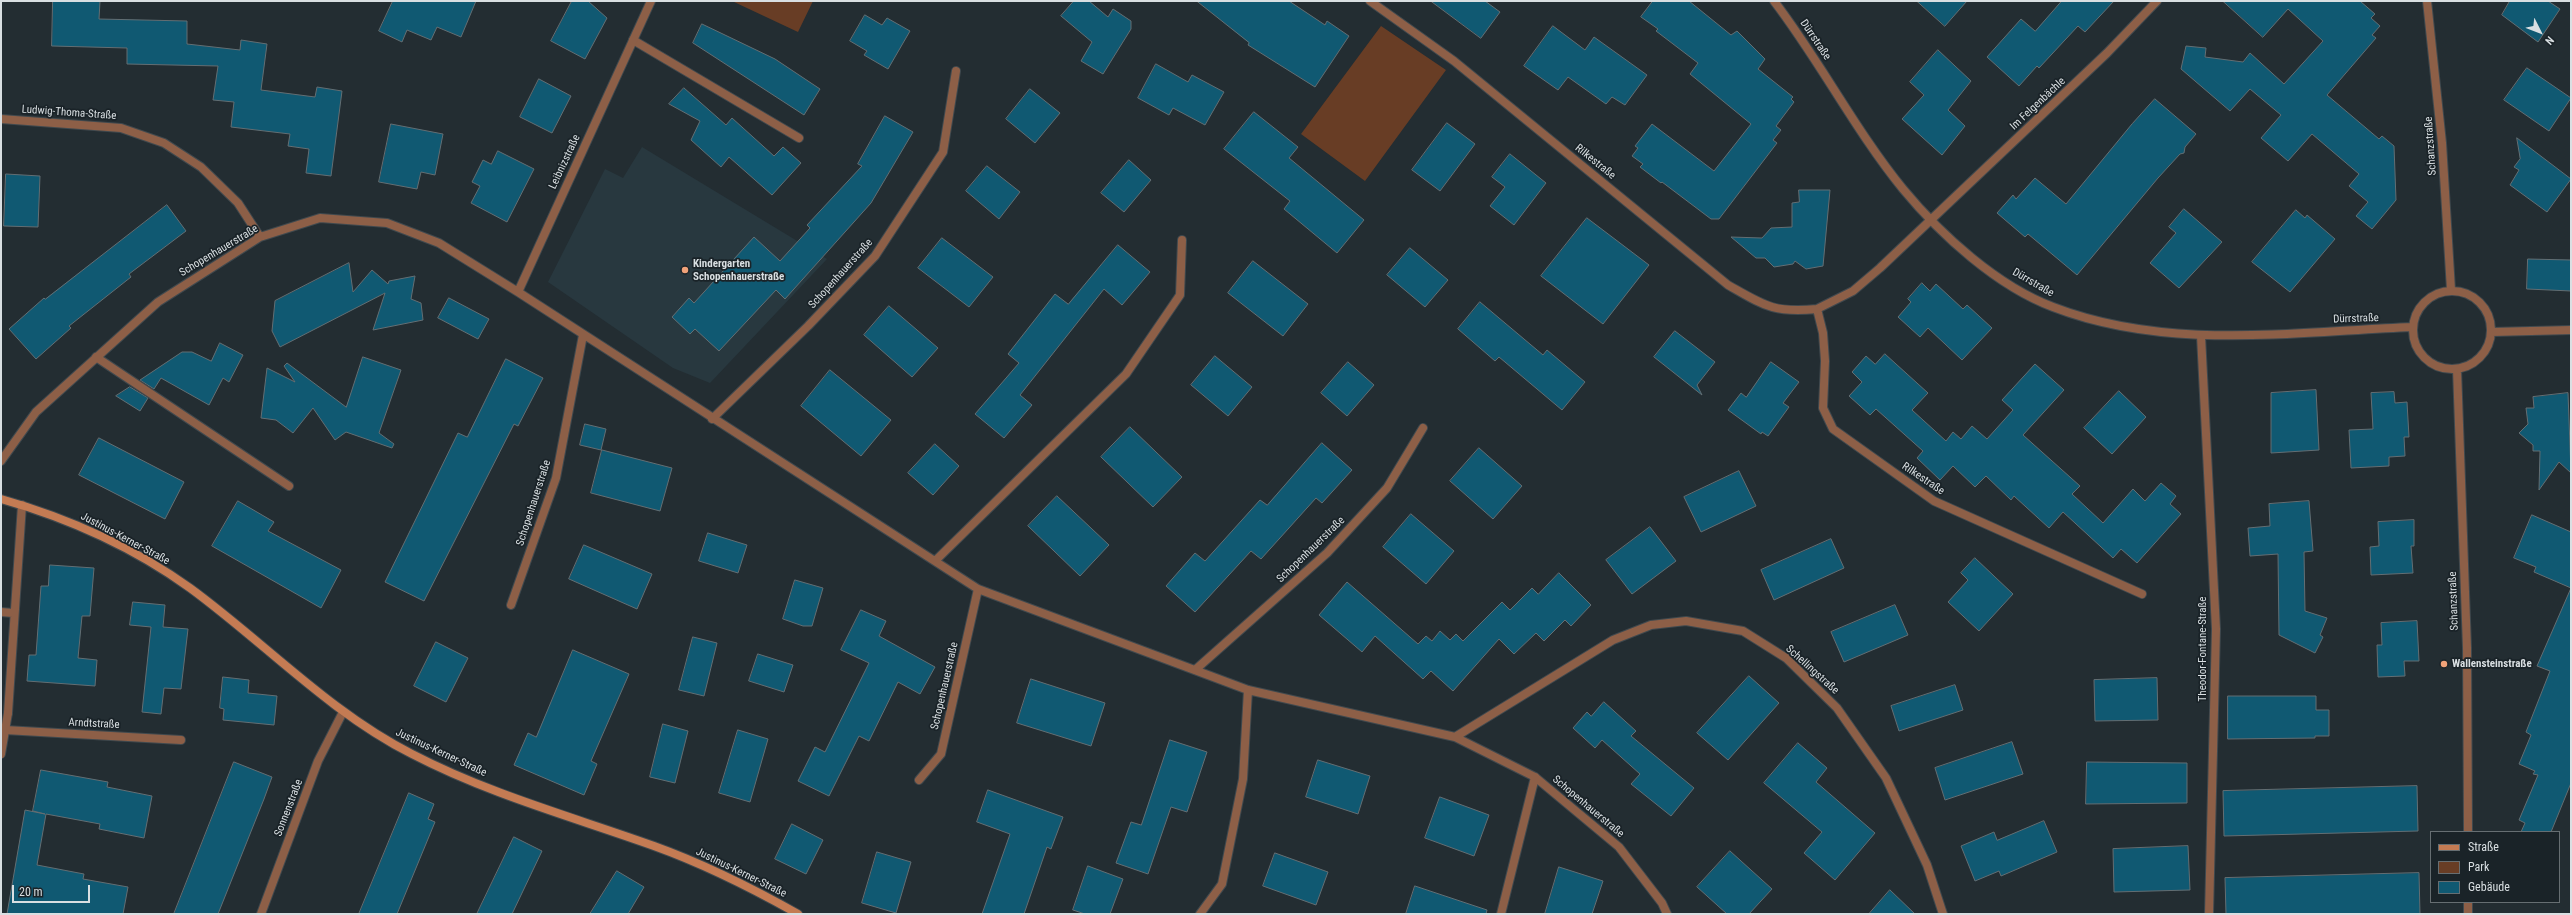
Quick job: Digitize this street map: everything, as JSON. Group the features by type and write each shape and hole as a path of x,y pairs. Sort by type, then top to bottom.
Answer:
{"street":[{"name":"Leibnizstraße","path":"518,292 651,1"},
{"name":"Rilkestraße","path":"1370,1 1454,61 1728,285 1769,308 1791,312 1817,309 1853,291 1880,268 1930,220"},
{"name":"Dürrstraße","path":"1774,1 1902,187 1930,220 1974,259 2013,286 2052,307 2144,330 2201,336 2412,327"},
{"name":"Im Felgenbächle","path":"1930,220 2101,59 2157,1"},
{"name":"Schanzstraße","path":"2427,1 2442,142 2451,290"},
{"path":"633,40 799,138"},
{"name":"Schopenhauerstraße","path":"712,419 808,326 875,256 943,152 956,71"},
{"name":"Ludwig-Thoma-Straße","path":"1,119 122,128 164,143 201,167 238,204 260,237"},
{"name":"Schopenhauerstraße","path":"1,461 36,412 158,302 260,237 320,218 387,223 439,243 518,292 712,419 978,589 1248,690 1455,737 1536,777 1619,847 1662,903 1667,914"},
{"path":"934,561 1126,374 1180,296 1182,240"},
{"path":"2451,290 2467,293 2480,302 2489,316 2491,332 2488,345 2481,356 2470,365 2457,369 2443,368 2430,364 2420,354 2413,341 2412,327 2418,309 2432,295 2451,290"},
{"name":"Rilkestraße","path":"1817,309 1823,333 1825,361 1823,408 1833,429 1934,501 2142,594"},
{"path":"2491,332 2571,330"},
{"name":"Schopenhauerstraße","path":"511,605 556,478 583,335"},
{"name":"Theodor-Fontane-Straße","path":"2201,336 2206,466 2216,629 2209,914"},
{"path":"96,357 289,486"},
{"name":"Schanzstraße","path":"2457,369 2467,648 2468,831"},
{"name":"Schopenhauerstraße","path":"1195,670 1327,553 1387,488 1423,428"},
{"name":"Justinus-Kerner-Straße","path":"1,499 22,505 72,524 162,569 221,612 343,712 411,754 457,776 520,801 687,859 748,887 798,914"},
{"path":"1,754 8,713 13,612 22,505"},
{"name":"Schopenhauerstraße","path":"918,780 941,754 978,589"},
{"path":"1,612 13,612"},
{"name":"Schellingstraße","path":"1455,737 1613,640 1651,625 1686,621 1743,631 1786,658 1837,708 1886,778 1927,866 1943,914"},
{"path":"1200,914 1222,884 1243,779 1248,690"},
{"name":"Sonnenstraße","path":"261,914 318,761 343,712"},
{"name":"Arndtstraße","path":"5,730 181,740"},
{"name":"Schopenhauerstraße","path":"1501,914 1536,777"},
{"path":"2468,903 2468,914"}],"shaded area":[{"name":"Kindergarten Schopenhauerstraße","path":"642,147 827,259 710,383 673,368 548,282 605,169 623,178"}],"green space":[{"path":"732,1 813,1 798,32"},
{"path":"1381,26 1446,70 1365,181 1301,134"}],"building":[{"path":"53,1 100,1 99,19 187,21 187,44 240,50 241,40 267,44 261,90 315,97 317,87 342,91 331,176 306,173 309,149 288,146 290,134 231,127 234,102 213,100 218,66 127,64 127,48 52,46"},
{"path":"393,1 476,1 461,37 437,27 431,40 407,30 402,42 379,31"},
{"path":"572,1 588,1 607,18 585,59 551,41"},
{"path":"1074,1 1089,1 1108,17 1113,9 1131,21 1131,29 1103,74 1081,61 1092,42 1061,16"},
{"path":"1197,1 1289,1 1325,25 1327,21 1349,36 1315,87 1248,45 1249,43"},
{"path":"1431,1 1485,1 1500,12 1481,38"},
{"path":"1653,1 1689,1 1731,35 1737,31 1765,59 1758,69 1793,97 1791,99 1794,102 1776,126 1781,130 1773,140 1777,143 1719,219 1711,219 1662,182 1661,183 1640,167 1643,164 1632,156 1638,148 1635,146 1652,124 1714,171 1751,124 1690,74 1698,63 1656,31 1658,29 1641,17"},
{"path":"1917,1 1967,1 1945,26"},
{"path":"2062,1 2114,1 2085,32 2078,26 2039,68 2037,66 2019,86 1987,57 2021,19 2035,31"},
{"path":"2223,1 2360,1 2375,14 2371,18 2380,26 2372,35 2376,38 2327,95 2379,139 2382,136 2394,146 2396,200 2372,229 2356,216 2368,202 2349,186 2359,174 2312,134 2288,161 2261,138 2281,115 2250,89 2230,111 2181,69 2186,46 2206,48 2205,57 2243,62 2250,53 2284,84 2323,41 2288,9 2263,37"},
{"path":"2510,1 2548,1 2560,9 2538,42 2502,15"},
{"path":"865,15 882,25 887,18 910,31 888,69 864,55 867,51 850,41"},
{"path":"702,24 775,59 820,89 804,115 693,43"},
{"path":"1553,26 1585,50 1594,37 1647,75 1625,105 1612,97 1606,104 1568,77 1558,90 1524,66"},
{"path":"1938,50 1971,81 1948,110 1965,126 1942,155 1902,119 1924,95 1910,82"},
{"path":"1156,64 1188,82 1192,75 1224,92 1205,125 1173,108 1169,115 1138,98"},
{"path":"2527,68 2571,98 2549,131 2504,100"},
{"path":"539,79 571,96 552,133 520,117"},
{"path":"684,88 726,125 732,118 774,156 783,147 801,163 772,195 729,157 721,167 691,140 700,121 669,104"},
{"path":"1030,89 1060,113 1035,143 1006,119"},
{"path":"2155,99 2196,134 2185,147 2184,153 2180,154 2158,178 2077,275 2028,234 2025,237 1997,213 2013,195 2016,199 2035,178 2066,204 2132,124"},
{"path":"1254,112 1298,147 1289,158 1364,220 1337,253 1284,209 1290,201 1224,149"},
{"path":"885,116 913,132 871,203 785,299 776,290 719,351 695,329 690,334 672,317 689,298 694,303 754,237 780,261 810,228 807,225 862,166 858,164"},
{"path":"1447,123 1475,144 1440,191 1412,170"},
{"path":"391,124 443,134 435,175 421,172 417,189 379,182"},
{"path":"2517,138 2571,179 2547,212 2510,185 2519,170 2514,167 2520,159"},
{"path":"498,151 534,169 507,222 471,203 480,186 472,182 483,160 491,164"},
{"path":"1510,154 1546,183 1514,225 1490,206 1505,187 1492,177"},
{"path":"1129,160 1151,180 1124,212 1101,193"},
{"path":"987,166 1020,192 999,219 966,191"},
{"path":"6,174 40,176 38,227 4,226"},
{"path":"1799,190 1830,190 1823,266 1806,269 1795,261 1793,264 1774,267 1765,258 1756,258 1731,237 1762,238 1771,228 1792,227 1792,203 1799,202"},
{"path":"167,205 186,231 129,274 131,277 69,326 71,328 36,359 9,329 44,298 45,299"},
{"path":"2184,209 2222,242 2179,288 2150,263 2176,233 2169,227"},
{"path":"2296,210 2305,218 2307,215 2335,239 2290,292 2252,262"},
{"path":"1587,218 1649,265 1603,324 1541,276"},
{"path":"942,238 993,277 969,307 918,268"},
{"path":"1118,245 1150,272 1122,305 1104,289 1020,395 1032,405 1004,438 975,414 1019,363 1008,354 1055,294 1068,304"},
{"path":"1410,248 1448,280 1425,307 1387,275"},
{"path":"2528,259 2571,260 2571,291 2527,289"},
{"path":"1253,261 1308,304 1283,336 1228,293"},
{"path":"349,263 353,292 372,270 388,284 389,281 415,276 411,299 421,303 423,320 373,330 385,293 280,347 272,331 275,301"},
{"path":"1922,283 1930,291 1936,284 1963,309 1967,305 1992,328 1962,360 1928,328 1920,337 1898,317 1911,302 1908,299"},
{"path":"449,298 489,319 478,339 438,318"},
{"path":"1480,302 1543,355 1547,350 1585,382 1562,410 1499,357 1495,361 1458,329"},
{"path":"889,306 938,348 912,377 864,335"},
{"path":"1675,331 1715,362 1697,385 1702,395 1654,357"},
{"path":"220,343 243,355 229,382 223,378 209,405 161,378 154,389 140,380 182,352 192,352 211,361"},
{"path":"1885,354 1928,393 1912,410 1946,441 1953,432 1961,439 1972,426 1987,439 2013,410 2002,400 2035,364 2064,390 2023,435 2080,486 2072,494 2103,523 2133,489 2145,501 2161,483 2176,496 2170,504 2181,514 2137,563 2121,549 2113,558 2063,512 2049,528 2014,496 2011,500 1986,476 1975,487 1953,466 1940,480 1917,458 1923,451 1876,409 1870,415 1849,396 1862,382 1852,372 1866,356 1875,364"},
{"path":"1215,356 1252,387 1228,416 1191,385"},
{"path":"363,357 401,370 379,433 394,444 392,448 346,432 335,440 313,408 293,433 276,420 261,418 267,368 295,382 284,366 287,363 346,407"},
{"path":"506,359 543,378 518,426 514,424 424,601 385,582 458,433 467,437"},
{"path":"1348,362 1374,385 1347,416 1321,393"},
{"path":"1771,362 1799,382 1783,403 1789,407 1768,436 1762,432 1761,434 1728,410 1741,393 1746,397"},
{"path":"830,370 891,420 861,456 801,406"},
{"path":"130,387 148,398 140,411 116,396"},
{"path":"2316,390 2319,450 2271,453 2271,393"},
{"path":"2119,391 2146,417 2112,454 2084,428"},
{"path":"2394,392 2395,403 2407,402 2409,437 2404,437 2405,456 2389,457 2389,466 2351,468 2349,430 2373,429 2371,393"},
{"path":"2568,393 2571,473 2559,462 2539,490 2540,451 2533,451 2533,445 2519,433 2528,424 2526,408 2534,408 2533,397"},
{"path":"585,424 606,429 601,450 580,445"},
{"path":"1130,427 1182,477 1153,507 1101,457"},
{"path":"99,438 184,482 165,519 79,475"},
{"path":"1322,443 1352,470 1322,503 1316,498 1261,559 1251,551 1195,612 1166,586 1195,553 1205,561 1260,500 1267,505"},
{"path":"935,444 959,466 933,495 908,473"},
{"path":"1479,448 1522,486 1493,519 1450,481"},
{"path":"602,450 672,468 660,511 591,493"},
{"path":"1739,471 1756,506 1701,532 1684,497"},
{"path":"1057,496 1109,545 1080,576 1028,526"},
{"path":"238,501 274,522 268,531 341,570 321,608 212,546"},
{"path":"2309,501 2313,551 2304,552 2305,611 2327,618 2320,635 2323,637 2315,653 2279,635 2278,554 2250,556 2248,528 2270,526 2269,504"},
{"path":"1411,514 1454,551 1426,584 1383,547"},
{"path":"2532,515 2571,532 2571,588 2534,572 2536,567 2514,558"},
{"path":"2414,520 2414,546 2411,546 2413,573 2371,575 2370,547 2379,546 2378,522"},
{"path":"1650,527 1676,561 1632,594 1606,560"},
{"path":"708,533 747,545 738,573 699,561"},
{"path":"1831,539 1844,568 1774,600 1761,570"},
{"path":"584,545 652,574 637,609 569,579"},
{"path":"1975,558 2013,594 1979,631 1948,602 1968,580 1961,573"},
{"path":"50,565 94,568 90,616 82,616 78,658 97,660 95,686 27,681 29,655 36,655 41,586 48,586"},
{"path":"1559,573 1591,605 1571,626 1565,620 1544,641 1536,633 1514,654 1499,639 1453,691 1431,671 1423,679 1375,636 1362,652 1319,615 1347,582 1418,644 1426,636 1432,641 1440,631 1450,640 1456,634 1463,641 1502,602 1510,610 1532,588 1538,594"},
{"path":"795,580 823,588 812,626 803,626 783,619"},
{"path":"2571,588 2571,783 2551,831 2521,831 2525,823 2519,820 2538,775 2533,774 2535,771 2519,764 2531,735 2526,732 2550,671 2537,666"},
{"path":"133,602 165,605 163,627 188,629 181,689 164,688 161,714 142,712 151,627 130,625"},
{"path":"1895,605 1908,635 1844,662 1831,632"},
{"path":"861,610 886,621 879,636 935,667 920,694 898,682 869,741 859,736 829,796 798,781 815,747 825,752 869,663 841,650"},
{"path":"2417,621 2419,661 2404,661 2405,676 2378,677 2377,645 2382,645 2381,623"},
{"path":"693,637 717,643 704,696 679,690"},
{"path":"436,642 468,658 446,702 414,686"},
{"path":"573,650 629,674 591,761 597,764 584,795 514,765 528,733 536,737"},
{"path":"758,654 793,665 784,692 749,681"},
{"path":"1749,676 1779,703 1728,760 1697,733"},
{"path":"223,677 249,680 248,693 277,696 274,725 223,720 224,709 220,708"},
{"path":"2157,678 2158,720 2095,721 2094,680"},
{"path":"1031,679 1105,703 1091,746 1017,723"},
{"path":"1955,685 1963,710 1899,731 1891,706"},
{"path":"2228,696 2316,696 2316,710 2329,710 2329,736 2315,736 2315,738 2228,739"},
{"path":"1604,702 1636,731 1631,736 1694,788 1671,816 1631,784 1640,774 1602,740 1595,748 1573,728 1587,712 1591,716"},
{"path":"663,724 688,731 675,783 650,777"},
{"path":"738,730 768,739 750,802 719,793"},
{"path":"1170,740 1207,752 1187,812 1171,807 1148,874 1116,863 1131,822 1141,825"},
{"path":"2012,742 2023,774 1945,800 1935,768"},
{"path":"1798,743 1827,768 1816,782 1875,833 1835,880 1804,853 1822,832 1764,783"},
{"path":"1318,760 1370,776 1358,814 1306,797"},
{"path":"234,762 272,777 264,799 218,914 174,914"},
{"path":"2087,762 2187,763 2187,803 2086,804"},
{"path":"41,770 108,782 107,787 152,796 144,838 99,829 100,824 46,814 37,865 84,874 83,879 128,887 123,914 7,914 25,810 45,814 33,811"},
{"path":"2417,786 2418,831 2224,836 2223,791"},
{"path":"988,790 1063,817 1051,849 1047,847 1024,914 982,914 1010,834 977,822"},
{"path":"409,793 434,804 428,819 435,822 397,914 359,914"},
{"path":"1440,797 1489,815 1474,856 1425,838"},
{"path":"2044,821 2057,852 2001,876 1999,871 1975,881 1961,846 1994,832 1997,840"},
{"path":"792,824 823,840 806,874 775,859"},
{"path":"514,837 542,851 512,914 477,914"},
{"path":"2188,846 2190,890 2114,892 2113,849"},
{"path":"1730,851 1772,889 1749,914 1727,914 1697,887"},
{"path":"877,852 911,862 896,913 862,903"},
{"path":"1275,853 1328,872 1316,905 1263,886"},
{"path":"1088,866 1123,879 1110,914 1085,914 1073,910"},
{"path":"1559,867 1603,881 1592,914 1545,914"},
{"path":"617,871 644,887 628,914 590,914"},
{"path":"2419,873 2420,914 2226,914 2225,878"},
{"path":"1415,886 1487,910 1486,914 1406,914"},
{"path":"1890,890 1915,914 1869,914"}],"place":[{"name":"Kindergarten Schopenhauerstraße","path":"685,270"},
{"name":"Wallensteinstraße","path":"2444,664"}]}
